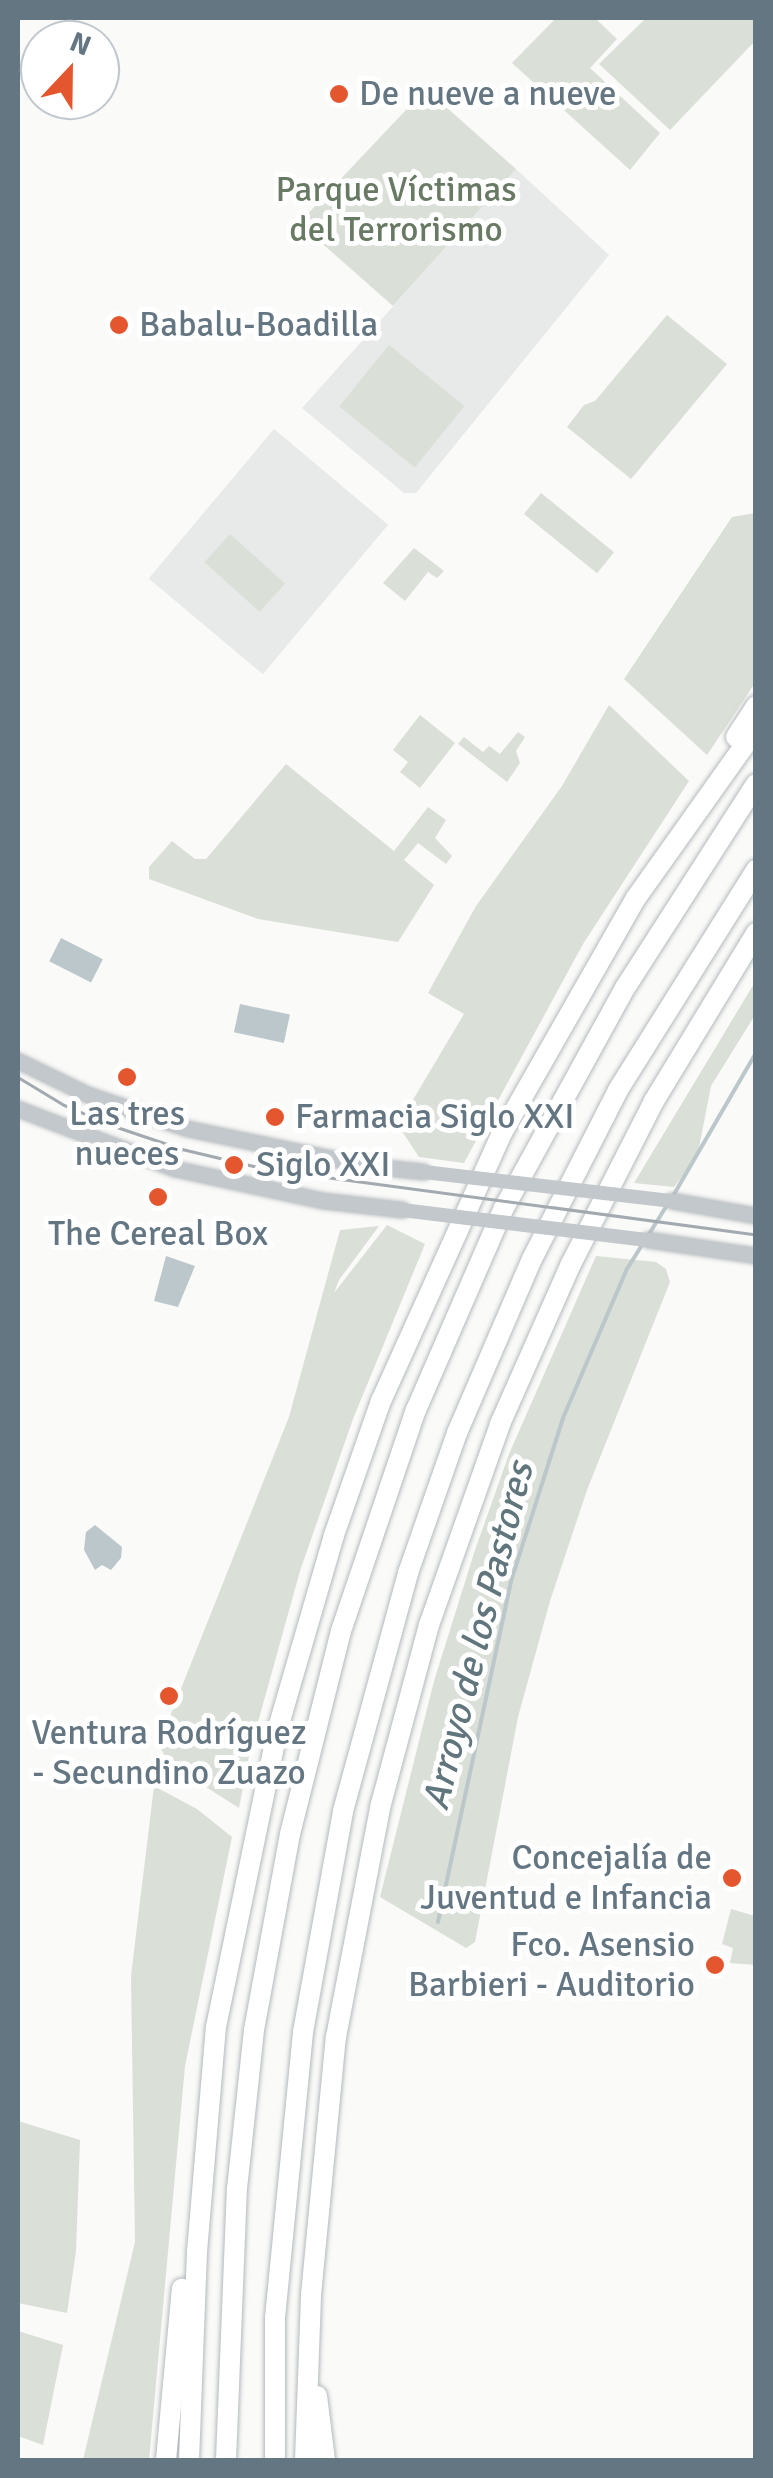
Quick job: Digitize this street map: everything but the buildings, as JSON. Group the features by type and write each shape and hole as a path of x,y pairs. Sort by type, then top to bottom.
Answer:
{"highway":[{"path":"166,2460 190,2195 244,1880 278,1728 334,1534 381,1402 503,1131 598,963 753,714"},
{"path":"226,2460 237,2190 254,2030 290,1834 341,1631 416,1410 504,1208 625,988 756,784"},
{"path":"275,2460 275,2318 303,2032 343,1811 408,1572 458,1433 532,1259 618,1090 756,870"},
{"path":"305,2460 311,2295 336,2037 366,1870 404,1712 456,1544 500,1424 600,1203 654,1101 756,933"},
{"path":"654,1101 696,1049 756,952"},
{"path":"189,2460 197,2252 211,2064"},
{"path":"311,2295 324,2460"}],"street":[{"path":"18,1062 88,1095 188,1128 350,1163 672,1200 756,1216"},
{"path":"18,1109 175,1169 323,1201 756,1256"}],"shaded area":[{"path":"516,169 609,255 416,493 404,493 302,408"},
{"path":"274,429 388,525 263,674 149,578"},
{"path":"61,938 103,959 91,983 49,961"},
{"path":"240,1004 290,1015 284,1043 234,1032"},
{"path":"166,1256 195,1266 178,1307 154,1301"},
{"path":"95,1525 122,1547 121,1558 111,1570 102,1565 95,1570 84,1550 86,1532"}],"green space":[{"path":"556,18 595,18 617,39 590,68 660,133 630,170 512,63"},
{"path":"646,18 755,18 755,41 670,130 599,64"},
{"name":"Parque Víctimas del Terrorismo","path":"423,92 429,92 516,169 393,306 299,223"},
{"path":"667,315 727,364 631,479 567,427 584,405 595,401"},
{"path":"389,345 464,406 415,467 339,406"},
{"path":"541,493 614,552 597,573 524,514"},
{"path":"755,513 755,683 707,755 624,679 732,517"},
{"path":"230,534 285,584 260,612 205,562"},
{"path":"414,548 444,571 437,578 428,572 405,601 383,583"},
{"path":"609,705 689,781 583,944 464,1163 419,1157 398,1125 464,1014 428,993 476,906 562,786"},
{"path":"420,715 455,743 420,788 400,772 408,762 393,750"},
{"path":"518,732 525,737 516,751 520,763 507,782 458,744 464,737 483,752 489,746 500,754"},
{"path":"286,764 394,851 428,807 446,820 435,838 452,856 446,864 418,843 404,860 434,885 398,942 258,919 149,879 149,867 172,841 195,859 206,859"},
{"path":"755,982 755,1015 711,1086 697,1158 674,1187 634,1183"},
{"path":"387,1225 425,1244 353,1419 300,1571 250,1751 239,1808 168,1763 159,1744 289,1417 340,1230 379,1226 339,1280 334,1293"},
{"path":"596,1256 656,1262 666,1269 670,1282 587,1490 550,1601 518,1717 475,1942 466,1948 380,1897 434,1681 475,1550 509,1454"},
{"path":"154,1786 197,1809 232,1837 185,2066 149,2460 83,2460 135,2242 131,1976"},
{"path":"731,1909 755,1916 755,1965 730,1963 733,1948 722,1944"},
{"path":"18,2121 80,2140 76,2251 67,2313 18,2303"},
{"path":"18,2331 63,2345 43,2445 18,2436"}],"waterway":[{"name":"Arroyo de los Pastores","path":"673,1196 756,1053"},
{"name":"Arroyo de los Pastores","path":"649,1234 668,1204"},
{"name":"Arroyo de los Pastores","path":"438,1922 512,1578 563,1418 627,1269 644,1242"}],"tram line":[{"path":"18,1077 64,1105 114,1126 182,1149 266,1169 756,1234"}],"place":[{"name":"De nueve a nueve","path":"339,94"},
{"name":"Babalu-Boadilla","path":"119,325"},
{"name":"Las tres nueces","path":"127,1077"},
{"name":"Farmacia Siglo XXI","path":"275,1117"},
{"name":"Siglo XXI","path":"234,1165"},
{"name":"The Cereal Box","path":"158,1197"},
{"name":"Ventura Rodríguez - Secundino Zuazo","path":"169,1696"},
{"name":"Concejalía de Juventud e Infancia","path":"732,1878"},
{"name":"Fco. Asensio Barbieri - Auditorio","path":"715,1965"}]}
